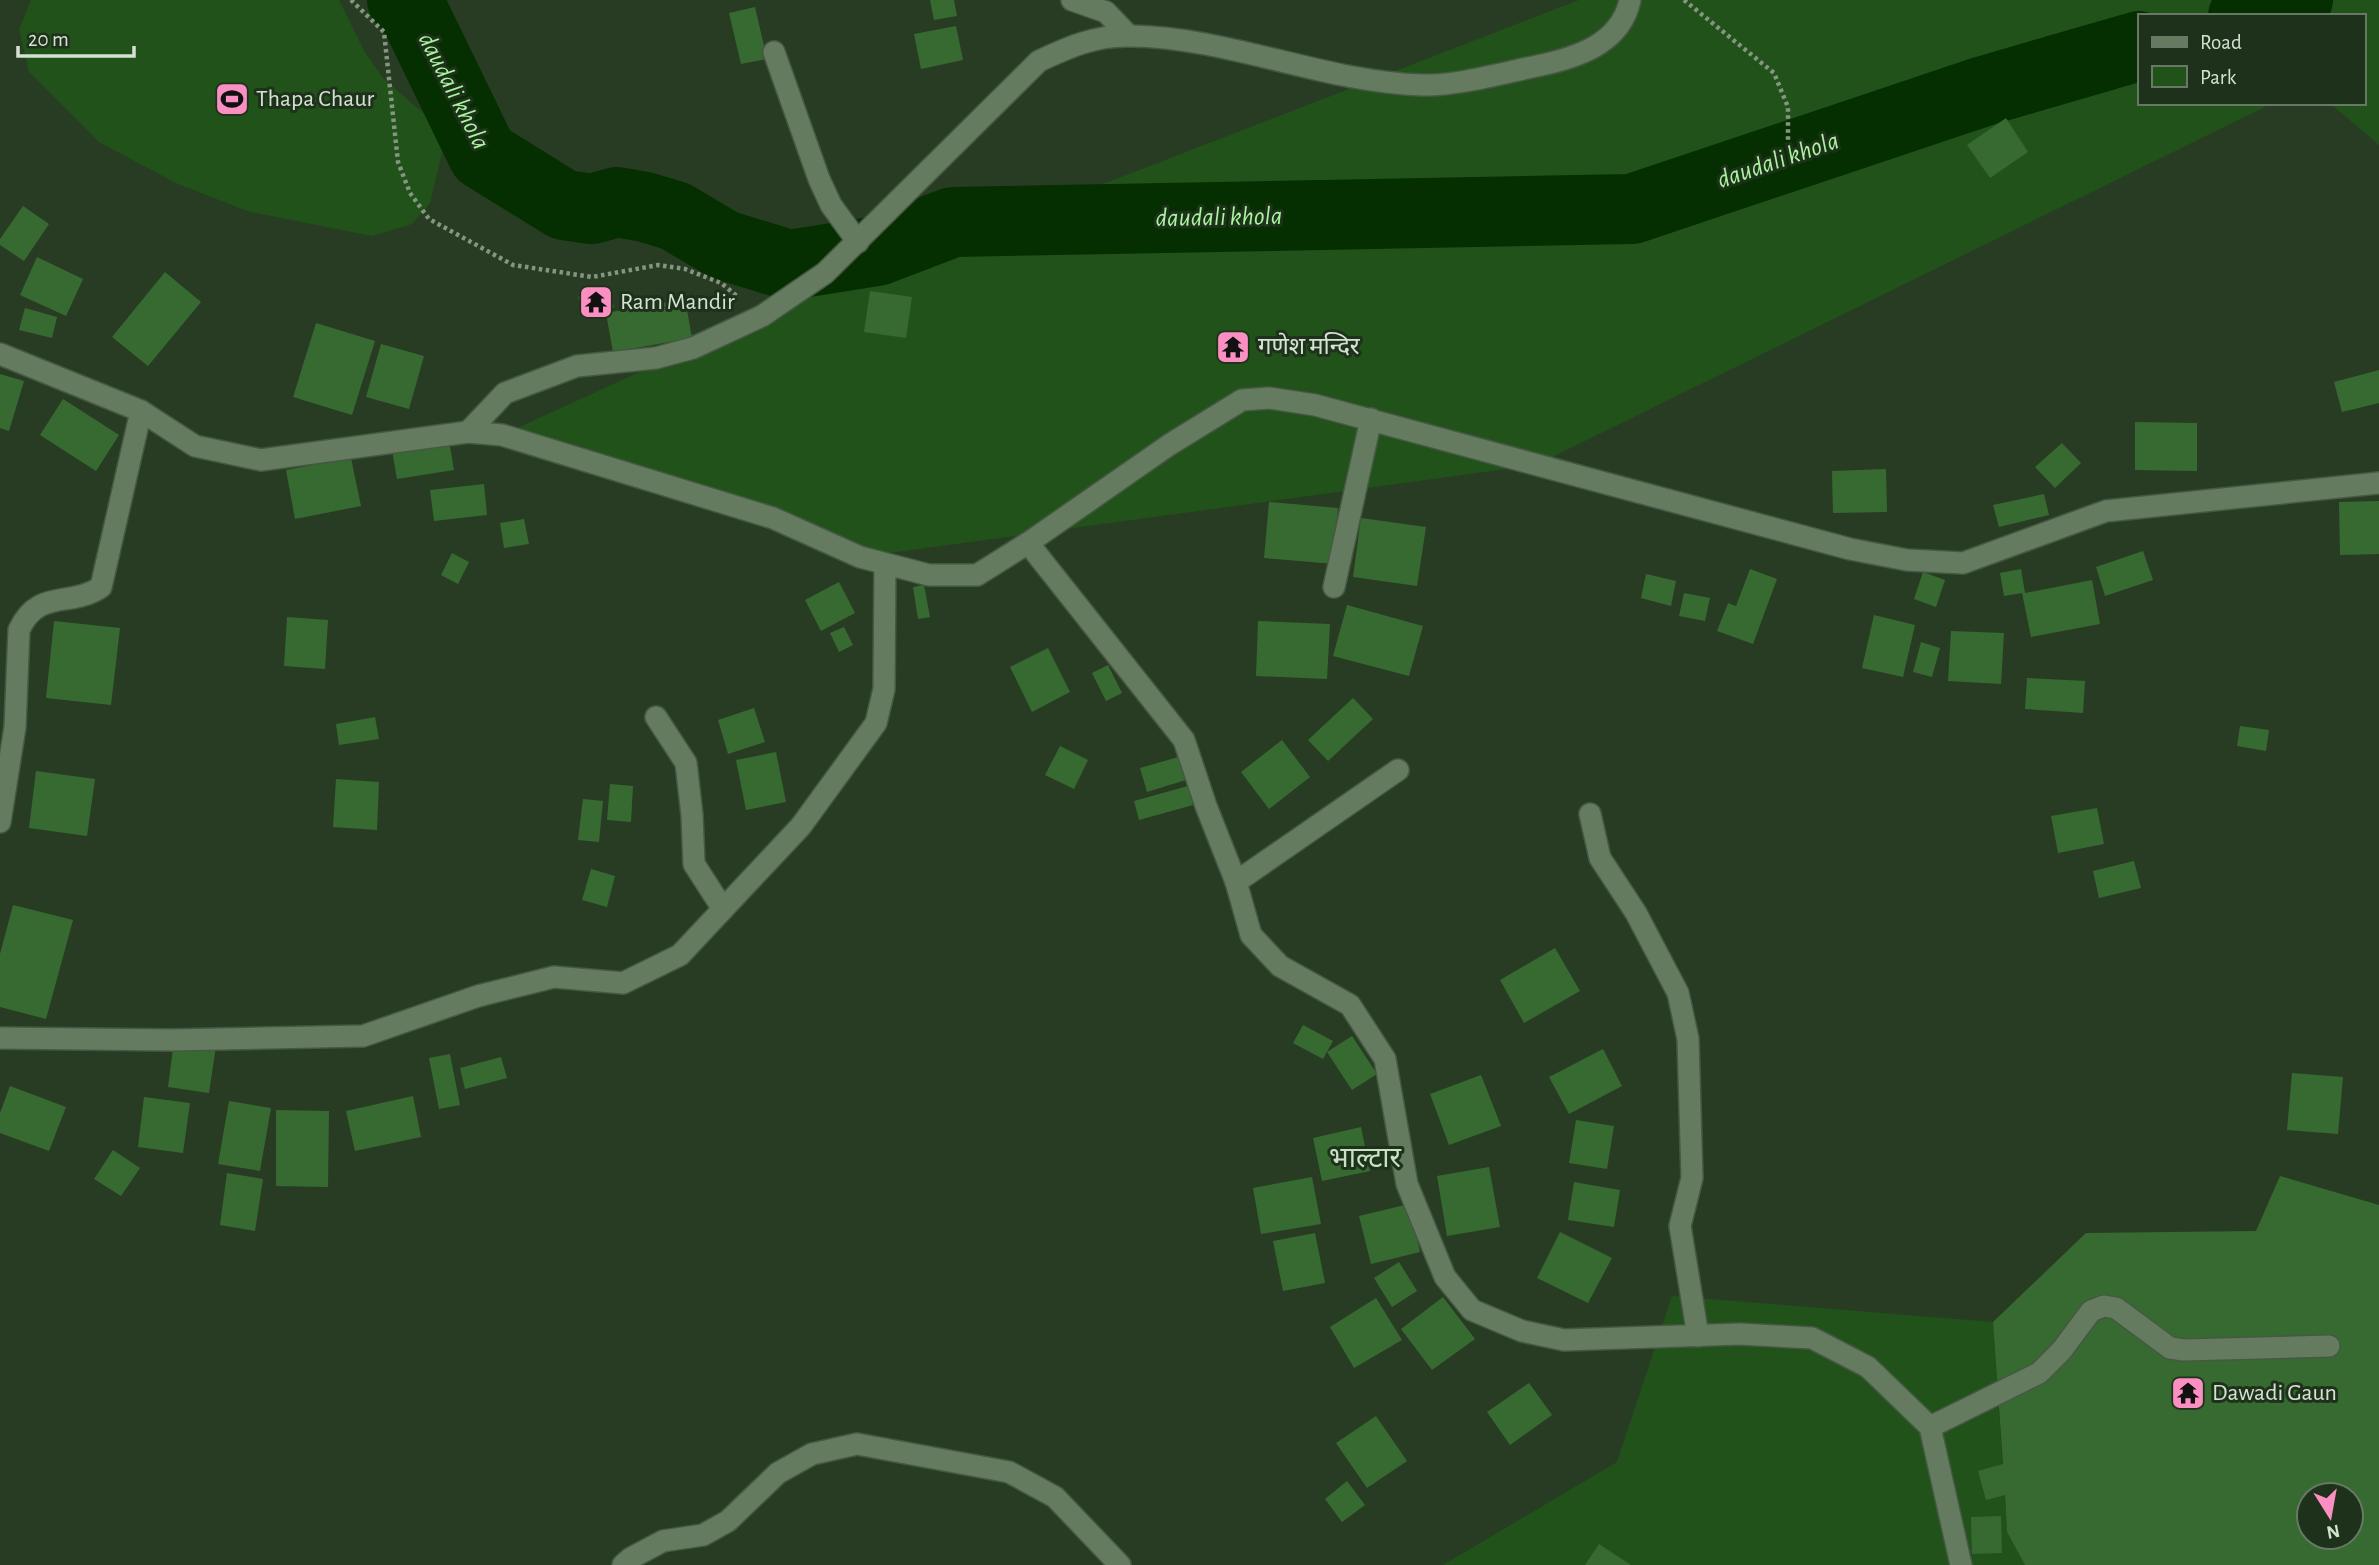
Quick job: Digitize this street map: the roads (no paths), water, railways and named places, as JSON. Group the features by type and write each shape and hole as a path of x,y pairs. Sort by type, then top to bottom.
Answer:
{"street":[{"path":"1072,0 1106,12 1128,36"},
{"path":"468,432 505,393 529,383 577,366 656,358 693,348 762,316 825,273 1039,61 1082,41 1128,36 1190,41 1355,77 1424,86 1569,60 1611,37 1630,0"},
{"path":"774,52 819,179 852,246"},
{"path":"0,354 141,411 195,446 261,460 468,432 502,435 774,518 860,557 929,575 977,575 1169,445 1242,400 1269,398 1315,405 1371,419 1850,549 1907,560 1963,563 2106,511 2379,483"},
{"path":"0,822 15,727 19,630 25,615 40,603 89,596 101,587 141,411"},
{"path":"1334,587 1371,419"},
{"path":"1028,543 1184,740 1236,882 1251,935 1280,966 1350,1005 1385,1059 1408,1184 1445,1277 1472,1310 1522,1331 1564,1339 1740,1334 1812,1338 1868,1367 1930,1427 1961,1565"},
{"path":"0,1038 172,1040 363,1036 478,996 554,977 623,983 680,954 801,826 876,723 884,689 885,564"},
{"path":"656,717 686,763 694,864 723,909"},
{"path":"1236,882 1398,770"},
{"path":"1590,814 1600,858 1636,913 1678,993 1688,1039 1692,1178 1680,1226 1698,1336"},
{"path":"1930,1427 2039,1373 2062,1350 2091,1311 2104,1306 2116,1308 2170,1348 2184,1350 2329,1346"},
{"path":"623,1565 663,1541 703,1535 728,1521 778,1473 813,1454 857,1444 1009,1472 1055,1497 1120,1565"}],"waterway":[{"name":"daudali khola","path":"402,0 415,15 483,155 564,205 592,209 617,202 645,207 675,216 724,245 789,265 877,251 953,222 1632,209 1984,91 2138,46"},
{"name":"daudali khola","path":"2250,14 2298,0"}],"place":[{"name":"Thapa Chaur","path":"232,99"},
{"name":"Ram Mandir","path":"596,302"},
{"name":"गणेश मन्दिर","path":"1233,347"},
{"name":"Dawadi Gaun","path":"2188,1393"}],"district":[{"name":"भाल्टार","path":"1365,1159"}]}
